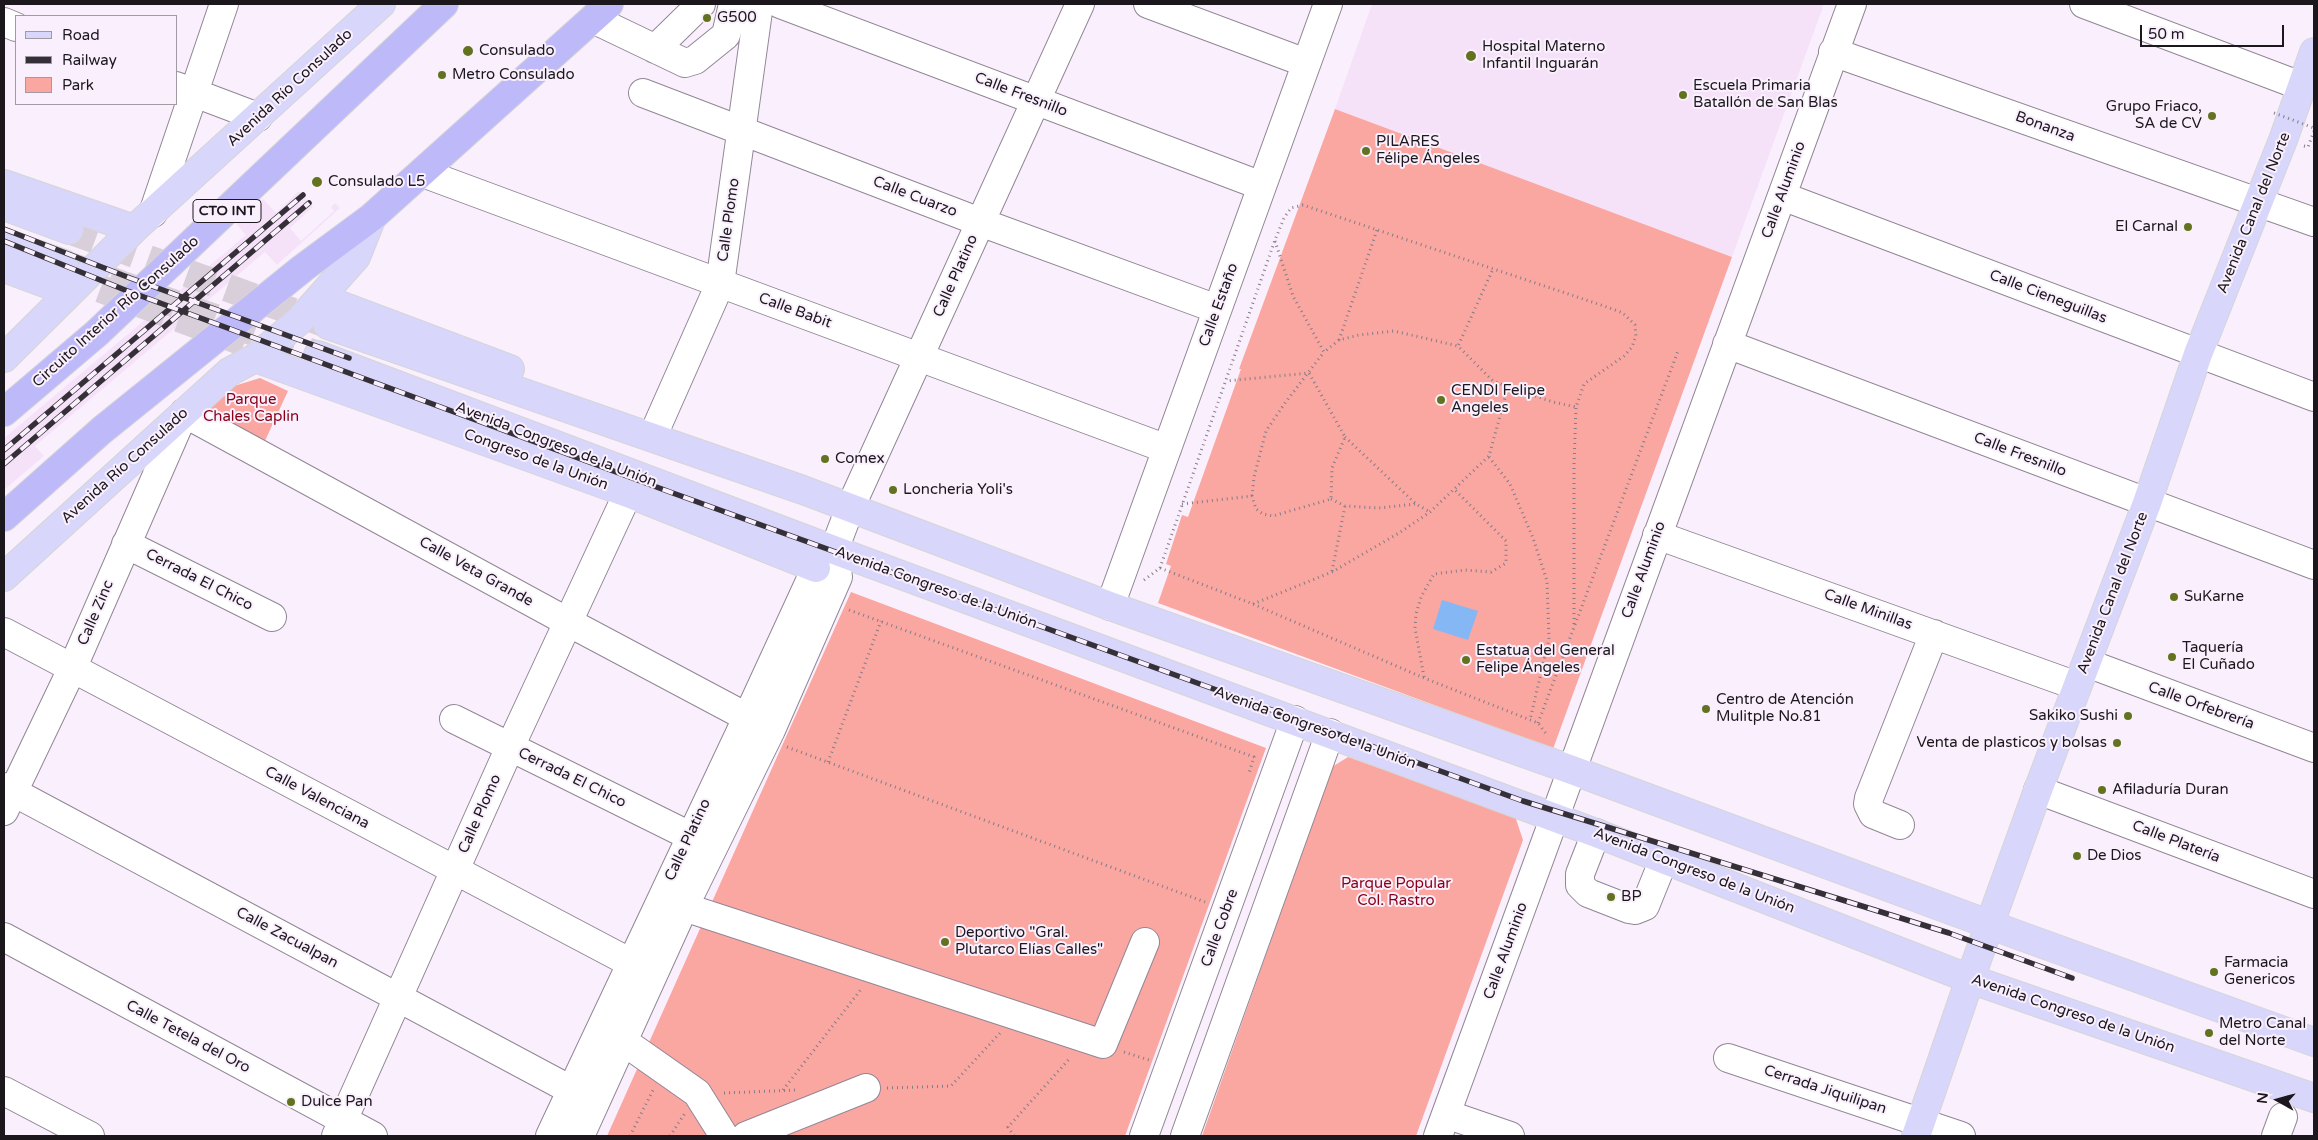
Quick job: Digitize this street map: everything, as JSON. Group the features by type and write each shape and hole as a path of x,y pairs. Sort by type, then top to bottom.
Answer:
{"highway":[{"name":"Circuito Interior Río Consulado","path":"4,412 97,333 444,4"},
{"name":"Avenida Río Consulado","path":"372,217 601,11"},
{"path":"4,518 102,430 303,268 372,217"}],"main road":[{"name":"Avenida Río Consulado","path":"4,358 64,276 143,221 381,4"},
{"name":"Avenida Canal del Norte","path":"1919,1129 1970,979 2038,790 2147,503 2198,354 2283,140 2314,52"},
{"path":"4,184 143,221"},
{"path":"4,206 68,230"},
{"name":"Avenida Río Consulado","path":"4,577 228,372 255,358 299,321 356,257 372,217"},
{"path":"4,242 64,276"},
{"path":"4,268 64,276"},
{"path":"321,298 772,466 790,477 803,490"},
{"path":"328,325 803,490 1110,606 1572,770 1990,925 2313,1038"},
{"name":"Congreso de la Unión","path":"255,358 628,493 825,559"},
{"name":"Avenida Congreso de la Unión","path":"315,362 825,559 1295,720 1664,858 1970,979 2314,1098"}],"street":[{"path":"143,221 184,89 224,4"},
{"path":"601,11 655,49 679,62 690,63 726,35 733,4"},
{"name":"Calle Plomo","path":"658,424 720,284 759,4"},
{"name":"Calle Fresnillo","path":"780,4 1262,186"},
{"name":"Calle Platino","path":"580,1136 684,907 767,731 825,559 920,356 1080,4"},
{"path":"1148,4 1306,64"},
{"name":"Calle Estaño","path":"1110,606 1328,4"},
{"name":"Calle Aluminio","path":"1442,1125 1556,818 1852,4"},
{"path":"2084,4 2301,86"},
{"path":"655,49 696,5"},
{"name":"Bonanza","path":"1833,52 2314,222"},
{"path":"184,89 258,117"},
{"name":"Calle Cuarzo","path":"642,92 980,222 1217,309"},
{"name":"Calle Babit","path":"423,172 1167,449"},
{"name":"Calle Cieneguillas","path":"1782,196 2198,354 2314,396"},
{"path":"4,253 64,276"},
{"name":"Calle Fresnillo","path":"1727,344 2314,565"},
{"name":"Calle Zinc","path":"7,797 72,669 184,413"},
{"name":"Calle Veta Grande","path":"184,413 767,731"},
{"name":"Calle Plomo","path":"339,1128 510,747 628,493"},
{"name":"Calle Minillas","path":"1658,535 1934,634 2082,674"},
{"name":"Cerrada El Chico","path":"126,544 272,617"},
{"name":"Calle Valenciana","path":"4,632 631,963"},
{"path":"1900,825 1872,814 1868,804 1869,798 1934,634"},
{"name":"Calle Orfebrería","path":"2082,674 2314,748"},
{"name":"Cerrada El Chico","path":"454,718 690,836"},
{"name":"Calle Cobre","path":"1144,1136 1295,720"},
{"name":"Calle Platino","path":"550,1136 690,836 767,731"},
{"path":"1185,1136 1330,734"},
{"name":"Calle Platería","path":"2038,790 2314,894"},
{"name":"Calle Zacualpan","path":"7,797 398,998 570,1090"},
{"path":"1596,832 1580,874 1580,886 1588,893 1629,909 1635,910 1645,906 1664,858"},
{"path":"684,907 1103,1044 1145,942"},
{"name":"Calle Tetela del Oro","path":"4,937 339,1128 373,1136"},
{"path":"623,1041 697,1093 724,1136"},
{"name":"Cerrada Jiquilipan","path":"1728,1058 1919,1129 1961,1136"},
{"path":"746,1136 866,1088"},
{"path":"4,1091 90,1136"},
{"path":"1442,1125 1510,1136"}],"path":[{"path":"2274,113 2314,129 2308,147"},
{"path":"1138,584 1160,568 1275,240 1284,218 1292,208 1297,205 1303,205 1623,313 1635,325 1636,336 1632,348 1624,356 1584,384 1576,407 1574,628"},
{"path":"1339,340 1377,230"},
{"path":"1275,240 1293,296 1324,352"},
{"path":"1458,346 1493,269"},
{"path":"1416,504 1379,508 1345,506 1331,498 1273,516 1262,514 1256,508 1252,496 1254,477 1266,432 1285,403 1324,352 1339,340 1359,335 1394,331 1458,346 1493,381 1508,388 1576,407"},
{"path":"1538,723 1678,351"},
{"path":"1226,381 1309,373"},
{"path":"1309,373 1345,438 1416,504 1430,512"},
{"path":"1253,604 1332,572 1399,533 1430,512 1453,488 1489,456 1508,388"},
{"path":"1331,498 1332,468 1345,438"},
{"path":"1489,456 1510,484 1533,538 1547,580 1549,639 1530,720"},
{"path":"1424,678 1415,628 1416,614 1421,597 1434,574 1465,570 1491,572 1506,563 1506,541 1453,488"},
{"path":"1182,504 1252,496"},
{"path":"1332,572 1345,506"},
{"path":"1160,568 1253,604 1424,678 1538,723 1549,739"},
{"path":"845,608 1254,757 1248,775"},
{"path":"828,762 881,621"},
{"path":"767,731 828,762 1206,902"},
{"path":"1203,911 1209,893"},
{"path":"783,1091 864,985"},
{"path":"1014,1136 1008,1127 1074,1054"},
{"path":"630,1136 664,1070"}],"shaded area":[{"path":"1372,4 1824,4 1732,257 1335,109"},
{"path":"299,191 313,207 290,228 301,241 334,211 331,207 335,203 340,208 277,265 265,252 35,446 44,456 4,490 4,438 246,235 236,224 263,199 276,213"}],"green space":[{"path":"1335,109 1732,257 1553,749 1158,603 1171,566 1166,564 1182,515 1188,517 1241,369 1239,369"},
{"name":"Parque Chales Caplin","path":"260,378 288,391 264,443 202,414 234,386"},
{"name":"Deportivo \"Gral. Plutarco Elías Calles\"","path":"851,592 1266,748 1125,1136 607,1136"},
{"name":"Parque Popular Col. Rastro","path":"1348,757 1515,816 1523,840 1416,1136 1202,1136 1332,767"}],"water":[{"path":"1442,600 1478,611 1468,640 1433,629"}],"tunnel":[{"path":"69,230 324,323"},
{"path":"70,266 318,355"},
{"path":"61,274 283,357"}],"railway":[{"path":"4,450 303,195"},
{"path":"4,464 309,203"},
{"path":"4,229 130,278 349,358"},
{"path":"4,241 125,290 670,492 1523,801 1949,933 2072,978"}],"place":[{"name":"G500","path":"707,18"},
{"name":"Consulado","path":"468,51"},
{"name":"Hospital Materno Infantil Inguarán","path":"1471,56"},
{"name":"Metro Consulado","path":"442,75"},
{"name":"Escuela Primaria Batallón de San Blas","path":"1683,95"},
{"name":"Grupo Friaco, SA de CV","path":"2212,116"},
{"name":"PILARES Félipe Ángeles","path":"1366,151"},
{"name":"Consulado L5","path":"317,182"},
{"name":"El Carnal","path":"2188,227"},
{"name":"CENDI Felipe Angeles","path":"1441,400"},
{"name":"Comex","path":"825,459"},
{"name":"Loncheria Yoli's","path":"893,490"},
{"name":"SuKarne","path":"2174,597"},
{"name":"Taquería El Cuñado","path":"2172,657"},
{"name":"Estatua del General Felipe Ángeles","path":"1466,660"},
{"name":"Centro de Atención Mulitple No.81","path":"1706,709"},
{"name":"Sakiko Sushi","path":"2128,716"},
{"name":"Venta de plasticos y bolsas","path":"2117,743"},
{"name":"Afiladuría Duran","path":"2102,790"},
{"name":"De Dios","path":"2077,856"},
{"name":"BP","path":"1611,897"},
{"name":"Deportivo \"Gral. Plutarco Elías Calles\"","path":"945,942"},
{"name":"Farmacia Genericos","path":"2214,972"},
{"name":"Metro Canal del Norte","path":"2209,1033"},
{"name":"Dulce Pan","path":"291,1102"}]}
